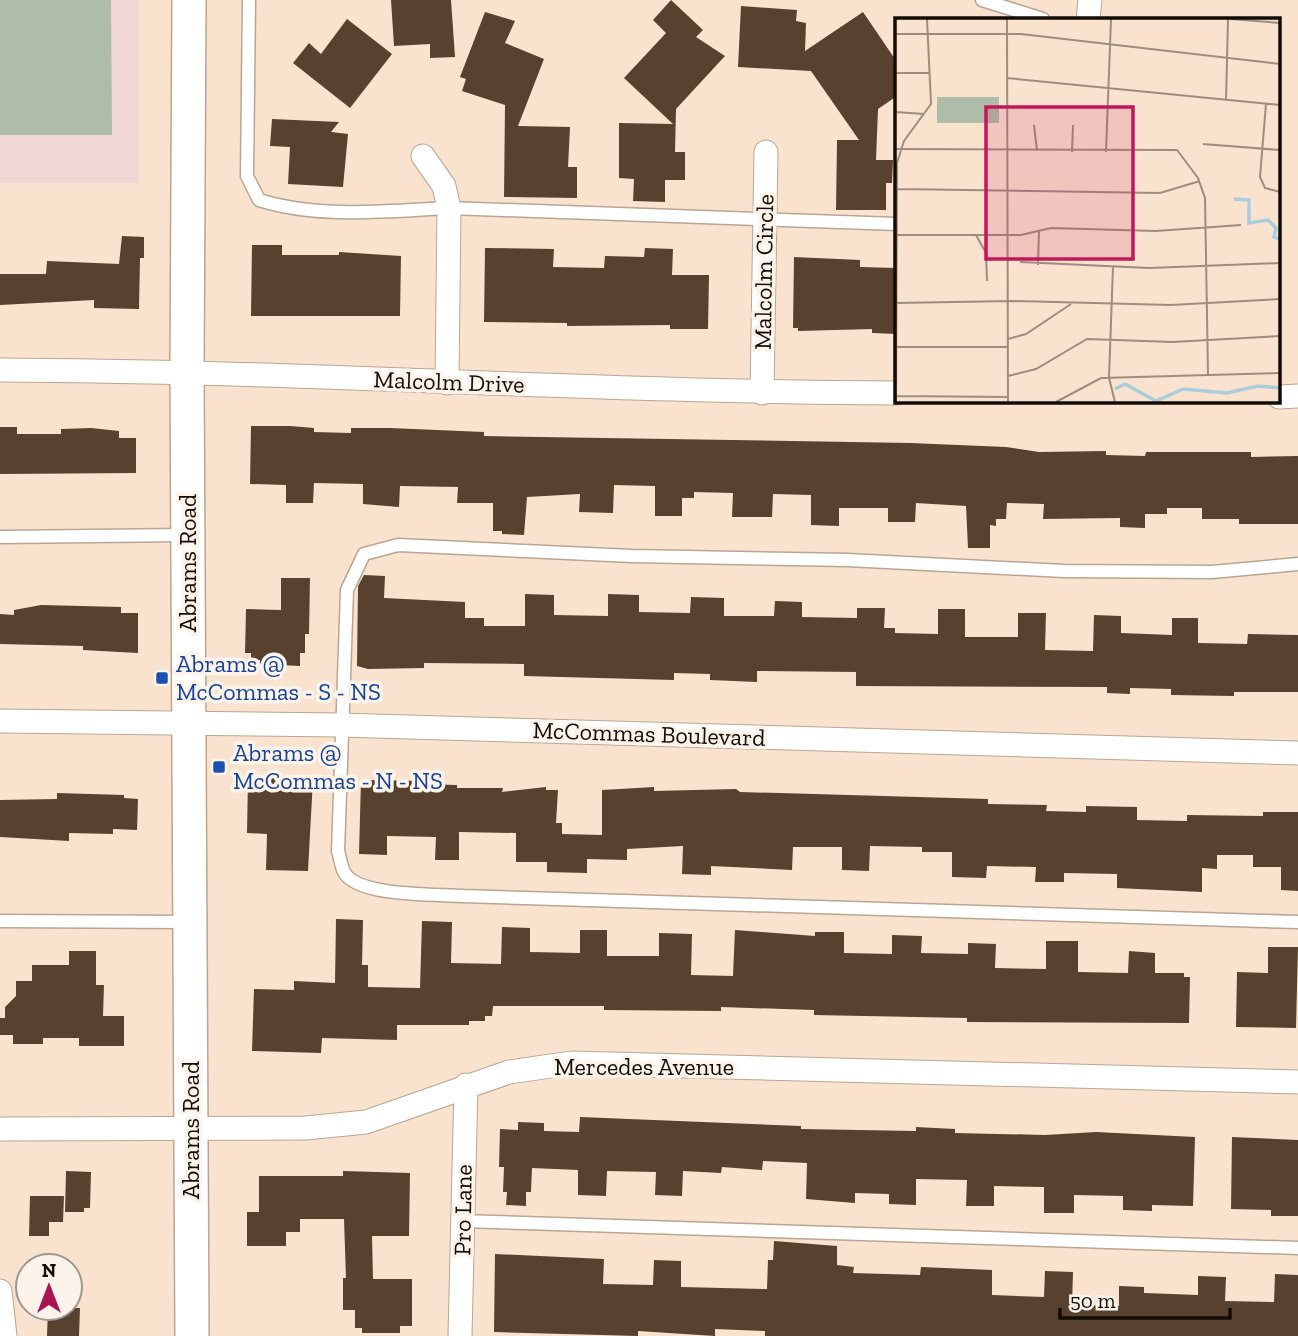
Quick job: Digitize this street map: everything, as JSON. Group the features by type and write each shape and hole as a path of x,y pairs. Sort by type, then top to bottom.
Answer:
{"main road":[{"name":"Abrams Road","path":"190,0 187,371 192,1336"}],"street":[{"path":"1088,18 1090,0"},
{"name":"Malcolm Circle","path":"762,393 766,152"},
{"path":"424,156 444,186 449,208 447,383"},
{"name":"Malcolm Drive","path":"0,370 187,371 762,393 895,393"},
{"path":"1280,397 1298,396"},
{"name":"McCommas Boulevard","path":"0,721 188,721 1298,753"},
{"name":"Mercedes Avenue","path":"0,1129 306,1128 366,1122 509,1072 572,1063 1298,1082"},
{"name":"Pro Lane","path":"460,1336 466,1085"},
{"path":"0,1291 5,1336"}],"lane":[{"path":"249,0 247,176 260,200 288,209 376,211 449,208 895,224"},
{"path":"982,0 1040,18"},
{"path":"0,537 189,535"},
{"path":"1298,564 1212,572 1064,571 398,545 364,554 346,590 338,851 344,873 357,885 376,890 477,897 1298,922"},
{"path":"0,920 190,922"},
{"path":"462,1221 1298,1248"}],"shaded area":[{"path":"0,0 139,0 139,183 0,183"}],"green space":[{"path":"0,0 111,0 112,135 0,135"}],"building":[{"path":"391,0 451,0 455,57 430,58 430,44 394,46"},
{"path":"671,0 703,30 696,37 725,56 676,109 675,152 685,152 685,180 665,180 665,202 633,201 634,179 619,178 619,123 673,124 624,78 666,33 653,20"},
{"path":"741,6 797,10 796,21 806,23 805,51 863,12 895,59 895,97 878,109 876,160 893,160 892,183 886,183 886,210 836,210 837,140 859,140 811,71 738,67"},
{"path":"485,12 515,21 505,43 544,59 518,126 570,127 568,167 577,167 577,198 504,197 505,105 462,91 466,79 460,77"},
{"path":"347,19 392,54 350,108 293,63 309,43 321,54"},
{"path":"272,119 339,122 331,132 348,134 343,187 288,184 290,147 270,146"},
{"path":"122,236 144,237 144,258 140,258 139,309 94,308 94,300 0,305 0,274 46,274 47,261 119,264"},
{"path":"252,245 282,245 282,255 339,255 339,252 401,256 400,316 251,316"},
{"path":"485,248 554,249 553,267 604,268 605,256 644,257 645,248 673,249 672,275 709,275 708,329 670,329 670,325 567,326 567,323 484,322"},
{"path":"794,257 860,260 860,267 895,268 895,334 872,333 872,329 798,331 798,328 793,328"},
{"path":"251,426 290,426 314,428 314,432 351,433 351,428 390,428 484,432 484,436 910,443 1006,447 1039,452 1106,451 1106,455 1145,456 1146,452 1251,452 1251,457 1298,456 1298,524 1239,524 1239,519 1202,519 1202,508 1167,508 1167,514 1145,514 1145,528 1120,527 1120,518 1043,519 1044,504 1007,503 1006,519 996,519 996,526 990,525 990,548 968,548 966,506 916,503 915,522 888,522 888,508 839,508 839,526 811,525 811,495 773,494 772,517 732,517 733,493 694,492 694,498 682,498 682,516 655,516 655,486 614,485 613,513 579,512 580,494 527,497 524,535 502,534 502,531 493,531 493,503 457,503 458,487 400,486 399,507 363,504 363,484 314,483 313,503 286,503 286,485 250,484"},
{"path":"0,427 17,427 17,434 61,434 61,429 91,428 119,431 119,438 136,438 136,473 0,474"},
{"path":"364,575 385,576 384,598 465,602 465,618 484,618 484,626 525,626 525,594 554,595 554,615 608,616 608,594 639,595 639,612 690,613 691,597 724,598 724,616 774,616 775,601 802,602 802,617 857,618 857,608 885,608 884,628 895,628 895,633 938,634 938,609 965,609 965,637 1018,637 1018,613 1046,613 1045,650 1093,651 1094,615 1121,616 1121,633 1172,635 1172,618 1198,618 1198,643 1247,644 1248,634 1298,635 1298,692 1234,692 1234,696 1171,695 1171,689 1130,688 1130,694 1107,693 1107,687 856,686 856,672 757,671 757,682 710,680 710,674 674,673 674,680 524,676 524,664 424,663 424,668 368,669 357,666 358,586"},
{"path":"281,578 310,578 309,634 305,634 305,653 300,653 300,666 260,664 260,660 251,660 251,653 245,653 246,609 281,610"},
{"path":"41,605 121,607 121,613 138,613 138,653 83,650 83,646 0,644 0,614 14,615 14,610"},
{"path":"248,778 313,779 308,871 266,870 267,834 247,833"},
{"path":"361,780 424,781 424,784 457,785 457,788 503,788 502,792 546,787 546,790 558,790 556,823 562,823 562,834 602,835 602,790 654,787 654,791 736,789 740,792 988,799 988,804 1047,805 1046,811 1086,812 1086,806 1137,807 1137,820 1187,821 1187,815 1263,816 1263,812 1298,812 1298,891 1281,890 1281,867 1253,867 1253,855 1217,855 1217,869 1202,868 1202,892 1117,888 1117,874 1064,873 1064,882 1035,882 1036,867 987,866 986,878 952,877 952,852 922,852 922,847 870,846 869,871 842,870 842,847 793,847 792,870 711,866 711,875 682,874 683,846 627,849 627,860 587,859 587,873 547,872 547,862 516,862 516,833 459,832 459,860 435,860 436,837 387,836 387,855 359,854"},
{"path":"57,793 124,795 124,798 138,799 137,830 113,829 113,834 69,833 69,841 0,837 0,800 57,799"},
{"path":"336,919 363,920 362,965 368,965 368,987 420,988 422,921 452,922 451,963 501,964 502,927 530,928 530,952 580,953 580,930 607,930 607,956 659,956 659,933 692,934 691,975 733,976 735,930 815,936 815,932 844,932 844,953 892,954 892,935 922,936 921,953 968,954 968,943 996,944 995,968 1046,969 1046,941 1078,941 1078,972 1128,973 1129,951 1155,953 1155,973 1184,973 1184,977 1190,977 1189,1023 967,1022 967,1018 814,1015 814,1010 721,1007 721,1011 604,1010 604,1006 493,1006 492,1016 485,1016 485,1021 469,1021 469,1025 397,1025 397,1040 322,1038 321,1053 252,1051 254,989 294,990 294,981 335,983"},
{"path":"1268,947 1298,947 1296,1028 1236,1027 1237,972 1268,973"},
{"path":"69,951 96,951 96,985 104,985 103,1016 124,1016 124,1046 79,1046 79,1038 43,1038 43,1044 13,1044 13,1035 0,1035 0,1018 5,1018 5,1007 16,996 16,981 32,981 32,965 69,965"},
{"path":"580,1117 801,1126 801,1129 916,1131 916,1127 955,1129 955,1133 1045,1135 1096,1132 1195,1137 1193,1206 1152,1205 1152,1211 1123,1210 1123,1196 1074,1195 1074,1213 1044,1213 1044,1187 994,1186 994,1206 966,1206 967,1180 916,1179 916,1205 889,1204 889,1194 855,1193 855,1203 806,1199 807,1163 763,1161 762,1170 722,1167 721,1173 683,1171 682,1196 655,1195 656,1172 607,1171 606,1196 578,1195 578,1170 532,1168 531,1192 526,1192 526,1206 506,1205 507,1192 503,1192 504,1167 499,1167 500,1129 518,1130 518,1122 544,1123 544,1131 579,1132"},
{"path":"1232,1137 1298,1140 1298,1216 1271,1216 1271,1210 1231,1209"},
{"path":"66,1171 91,1172 90,1208 84,1208 84,1212 65,1212"},
{"path":"343,1171 410,1173 409,1236 372,1236 373,1279 412,1279 412,1326 400,1326 400,1333 362,1333 362,1328 355,1328 355,1310 343,1310 343,1278 346,1278 344,1219 300,1219 300,1232 286,1232 286,1246 247,1246 247,1212 259,1212 259,1176 343,1176"},
{"path":"30,1196 64,1196 63,1222 49,1222 49,1236 29,1236"},
{"path":"774,1241 837,1246 837,1265 854,1267 853,1273 920,1275 921,1267 992,1270 992,1295 1044,1297 1045,1271 1073,1272 1072,1305 1119,1306 1119,1286 1144,1287 1144,1293 1198,1295 1198,1276 1226,1277 1225,1301 1274,1302 1275,1274 1298,1275 1298,1336 765,1336 765,1331 715,1329 715,1336 638,1331 638,1336 494,1332 495,1254 604,1259 603,1284 653,1285 654,1260 681,1261 681,1287 767,1289 768,1260 773,1260"},
{"path":"48,1322 80,1322 79,1336 47,1336"}],"place":[{"name":"Abrams @ McCommas - S - NS","path":"162,678"},
{"name":"Abrams @ McCommas - N - NS","path":"219,767"}]}
